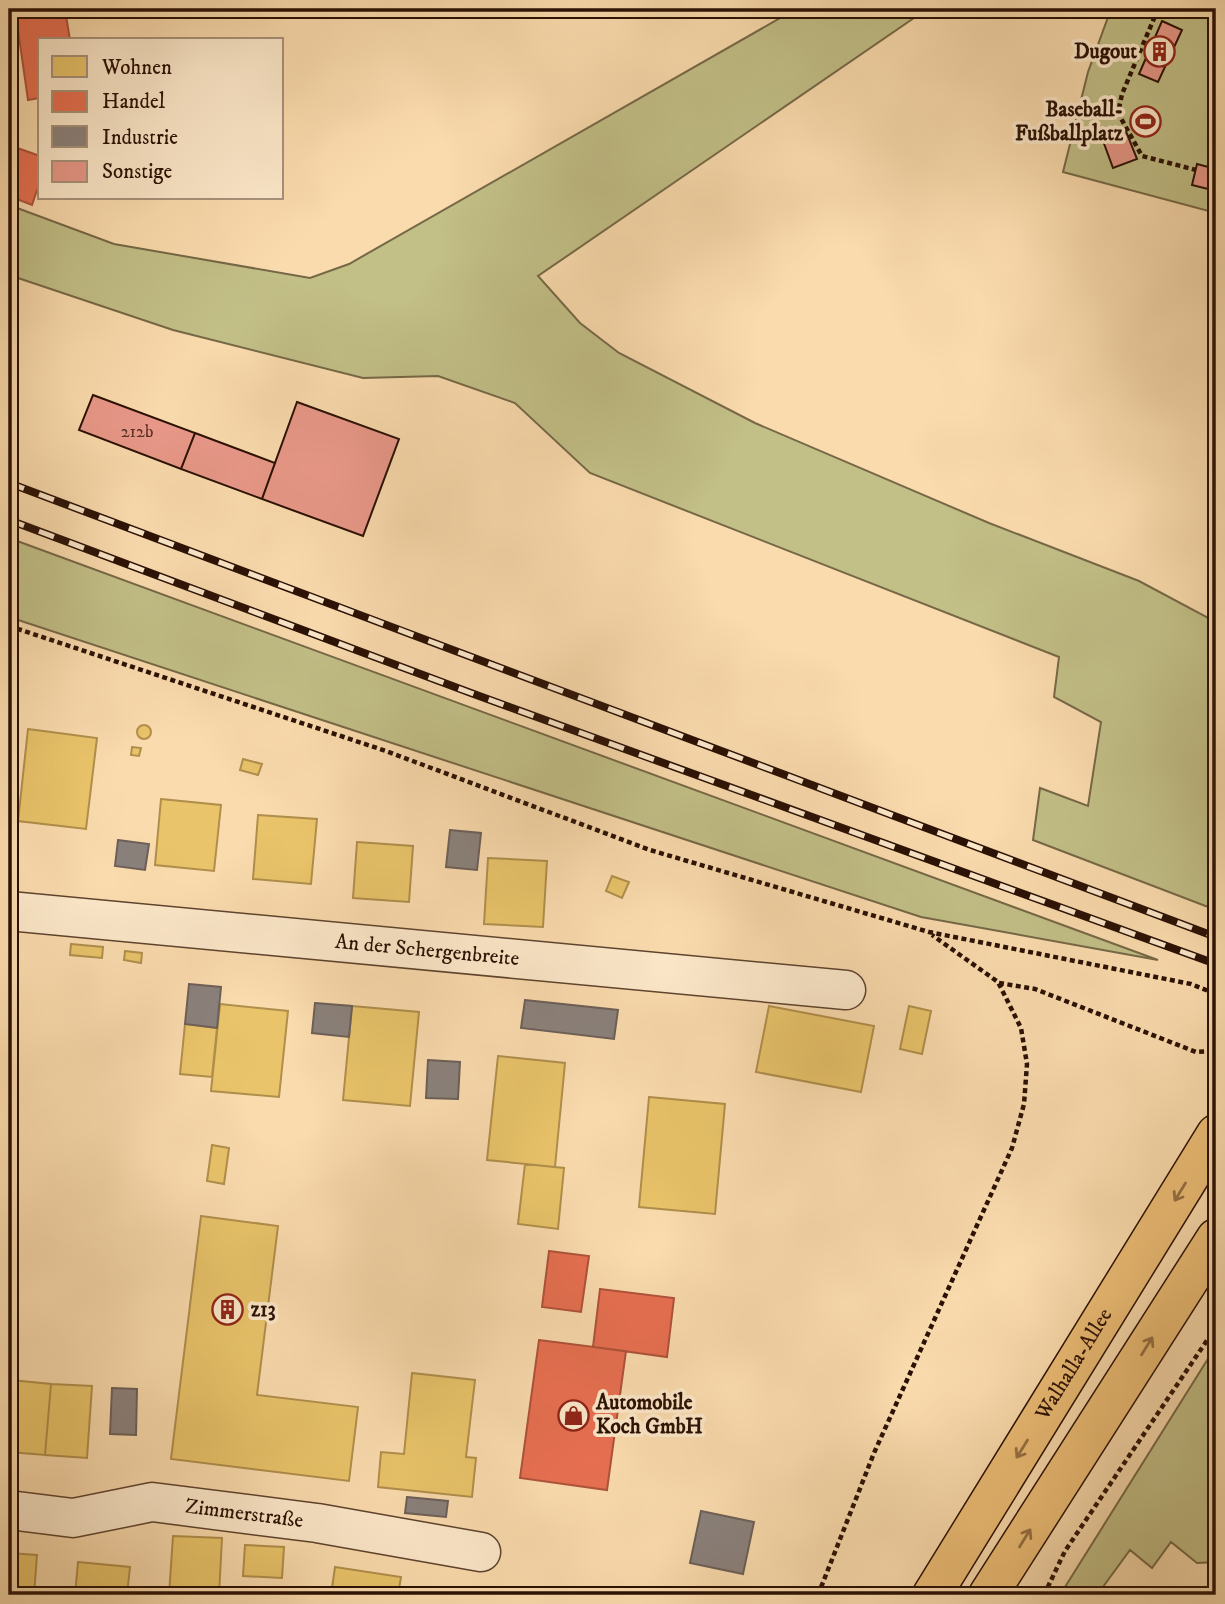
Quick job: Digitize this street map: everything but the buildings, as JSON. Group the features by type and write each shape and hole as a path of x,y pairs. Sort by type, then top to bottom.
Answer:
{"main road":[{"name":"Walhalla-Allee","path":"936,1594 1216,1134"},
{"path":"988,1595 1216,1238"}],"street":[{"name":"An der Schergenbreite","path":"9,911 846,990"},
{"name":"Zimmerstraße","path":"9,1510 73,1518 152,1502 317,1523 481,1552"}],"path":[{"path":"1158,9 1122,94 1118,113 1142,156 1196,170"},
{"path":"9,625 373,747 650,850 929,932 1191,984 1216,994"},
{"path":"929,932 998,982 1035,989 1196,1052 1216,1051"},
{"path":"818,1595 874,1453 1015,1137 1024,1104 1027,1064 1021,1028 998,982"},
{"path":"1044,1595 1066,1551 1216,1327"}],"shaded area":[{"path":"796,9 927,9 538,276 580,323 619,353 755,423 989,523 1139,581 1216,622 1216,910 1033,840 1040,788 1088,806 1101,722 1054,697 1059,657 590,473 515,403 438,376 363,378 173,330 9,275 9,205 114,244 310,278 349,264"},
{"name":"Baseball- Fußballplatz","path":"1111,9 1216,9 1216,213 1063,172 1088,72"},
{"path":"9,538 1158,960 921,917 9,617"},
{"path":"1216,1346 1216,1562 1197,1563 1171,1542 1152,1568 1130,1550 1097,1595 1060,1595"}],"railway":[{"path":"9,483 1216,937"},
{"path":"9,520 471,693 1216,964"}],"place":[{"name":"Dugout","path":"1160,52"},
{"name":"Baseball- Fußballplatz","path":"1146,122"},
{"name":"z13","path":"228,1310"},
{"name":"Automobile Koch GmbH","path":"573,1415"}]}
